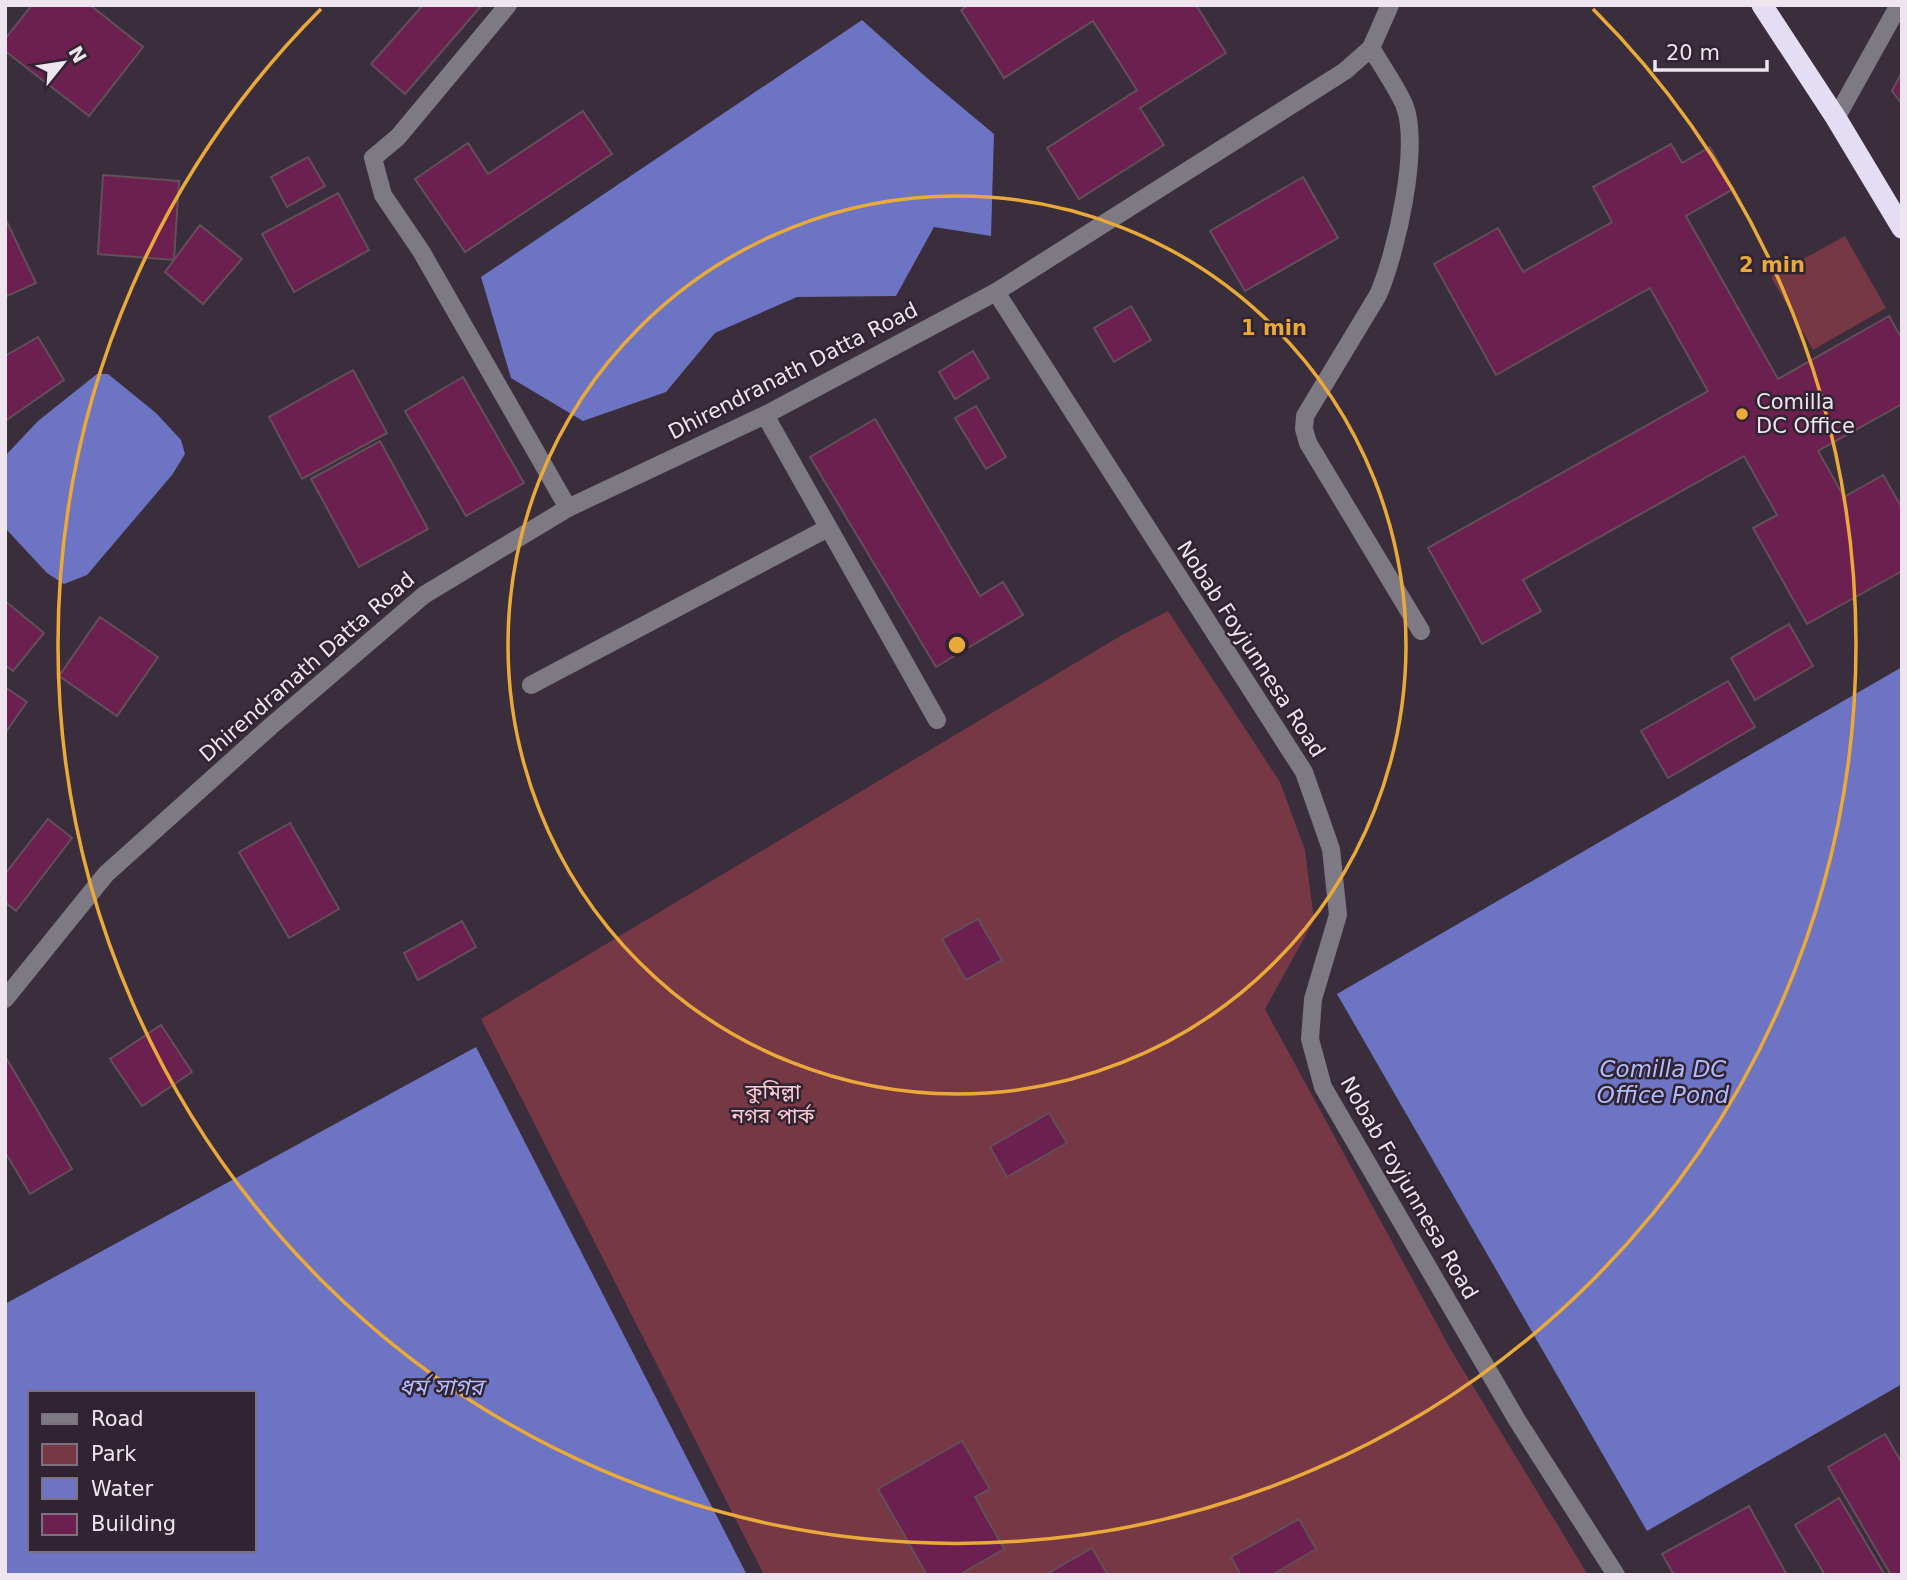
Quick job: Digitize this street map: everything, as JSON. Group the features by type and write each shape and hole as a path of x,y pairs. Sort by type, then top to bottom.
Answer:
{"highway":[{"path":"1762,5 1836,118 1902,228"}],"street":[{"path":"508,5 398,137 373,158 383,195 421,251 568,508"},
{"path":"1390,5 1371,48 1404,106 1411,138 1399,232 1378,295 1305,416 1304,429 1308,443 1421,631"},
{"path":"1836,118 1899,5"},
{"name":"Dhirendranath Datta Road","path":"5,999 106,874 271,726 424,595 568,508 765,415 996,292 1345,71 1371,48"},
{"name":"Nobab Foyjunnesa Road","path":"996,292 1304,772 1331,849 1338,915 1313,999 1310,1039 1323,1087 1517,1420 1616,1575"},
{"path":"765,415 937,720"},
{"path":"531,685 828,528"}],"green space":[{"path":"1845,236 1886,308 1813,350 1771,277"},
{"name":"কুমিল্লা নগর পার্ক","path":"1168,611 1280,782 1305,850 1314,920 1265,1009 1451,1350 1588,1575 1272,1575 1316,1549 1299,1519 1231,1557 1241,1575 1108,1575 1092,1548 1045,1575 959,1575 1004,1549 975,1497 989,1489 962,1442 878,1490 927,1575 764,1575 481,1019 1122,635","holes":["978,919 1001,960 943,939","1049,1113 1067,1143 1007,1177 990,1147"]}],"water":[{"path":"862,20 994,134 991,236 934,227 896,296 797,297 715,333 666,392 583,421 511,378 481,277"},
{"path":"97,374 108,374 156,413 181,440 185,454 172,475 87,575 64,584 47,573 5,528 5,456 38,421"},
{"name":"Comilla DC Office Pond","path":"1902,667 1902,1384 1647,1531 1337,994"},
{"name":"ধর্ম সাগর","path":"476,1047 747,1575 5,1575 5,1304"}],"building":[{"path":"32,5 90,5 143,47 89,116 5,51 5,39"},
{"path":"423,5 482,5 405,94 371,64"},
{"path":"969,5 1196,5 1226,53 1140,108 1164,145 1079,199 1047,148 1137,90 1093,21 1004,78 961,10"},
{"path":"1902,72 1902,104 1892,91"},
{"path":"583,111 612,154 465,252 415,179 468,143 488,174"},
{"path":"1671,144 1682,163 1710,147 1733,189 1686,216 1778,379 1889,316 1902,339 1902,404 1818,451 1844,497 1883,475 1902,508 1902,571 1807,624 1753,528 1777,515 1744,456 1523,580 1541,611 1482,644 1428,548 1708,391 1650,288 1496,375 1434,264 1498,228 1523,272 1612,222 1593,187"},
{"path":"308,157 325,186 287,207 271,177"},
{"path":"103,175 179,181 174,260 98,254"},
{"path":"1303,177 1338,238 1245,291 1210,231"},
{"path":"338,193 369,250 294,292 262,234"},
{"path":"5,218 36,283 5,297"},
{"path":"200,225 242,259 203,304 165,272"},
{"path":"1131,306 1151,340 1114,362 1094,328"},
{"path":"38,337 64,380 5,421 5,356"},
{"path":"973,351 989,378 955,399 939,372"},
{"path":"353,370 387,433 302,479 269,417"},
{"path":"463,377 524,483 466,516 405,411"},
{"path":"976,406 1006,457 986,469 955,418"},
{"path":"875,419 980,596 1003,582 1023,615 936,667 810,457"},
{"path":"380,441 428,529 359,567 311,479"},
{"path":"5,601 44,633 13,671 5,665"},
{"path":"100,617 158,657 117,716 59,676"},
{"path":"1789,624 1813,666 1755,700 1731,658"},
{"path":"1728,681 1755,727 1668,778 1641,731"},
{"path":"5,687 27,702 5,733"},
{"path":"48,819 72,838 16,911 5,902 5,874"},
{"path":"290,823 339,909 289,938 239,852"},
{"path":"978,919 1002,960 966,980 942,939"},
{"path":"462,921 476,947 418,980 404,953"},
{"path":"161,1025 192,1072 142,1106 110,1059"},
{"path":"5,1056 72,1169 30,1194 5,1152"},
{"path":"1049,1113 1067,1143 1007,1177 990,1147"},
{"path":"1885,1434 1902,1463 1902,1575 1891,1575 1828,1467"},
{"path":"962,1441 990,1489 975,1497 1004,1549 959,1575 927,1575 878,1489"},
{"path":"1839,1498 1885,1575 1825,1575 1795,1525"},
{"path":"1749,1506 1787,1575 1674,1575 1662,1554"},
{"path":"1299,1519 1316,1549 1272,1575 1241,1575 1231,1557"},
{"path":"1092,1548 1108,1575 1045,1575"}],"place":[{"name":"Comilla DC Office","path":"1742,414"}]}
